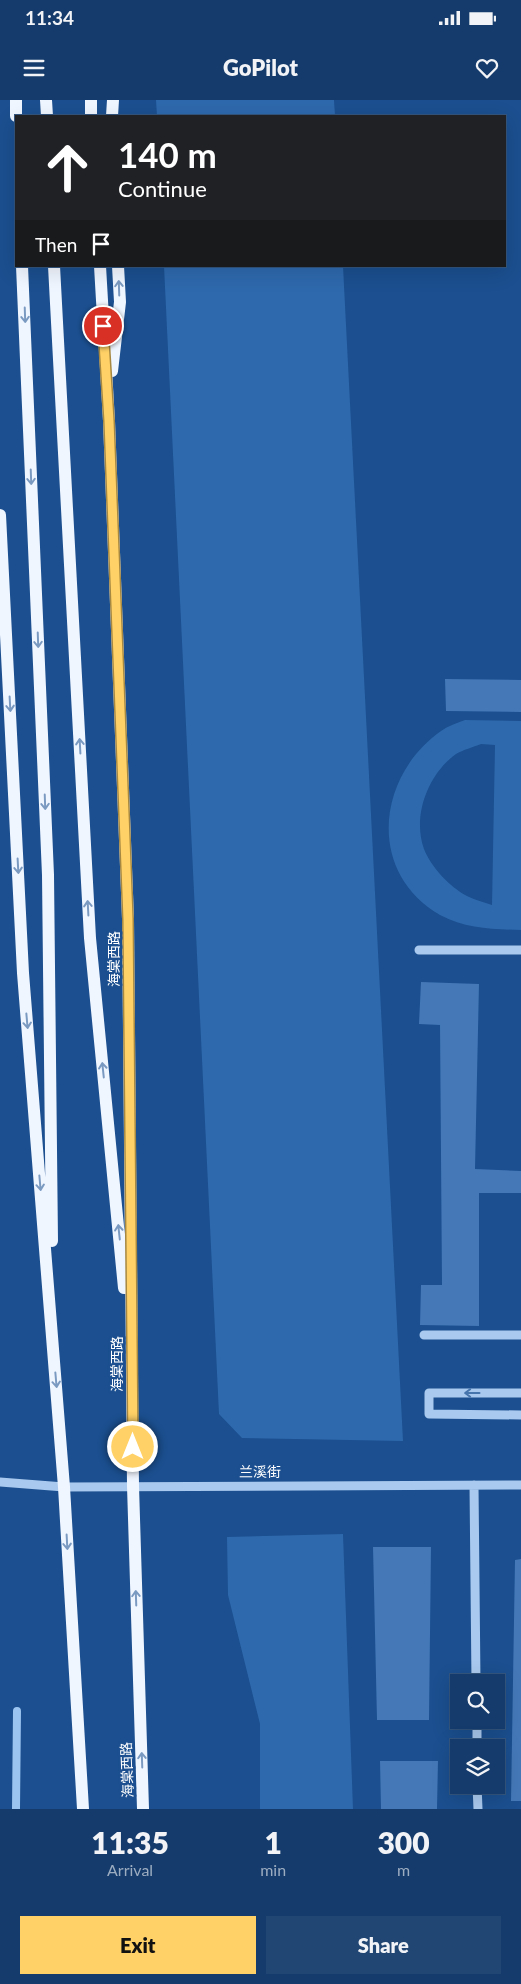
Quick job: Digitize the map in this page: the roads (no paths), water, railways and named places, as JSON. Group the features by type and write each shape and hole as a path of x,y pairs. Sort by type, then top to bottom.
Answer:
{"main road":[{"path":"16,100 16,115"},
{"path":"46,100 47,115"},
{"path":"90,100 92,115"},
{"path":"112,115 113,100"},
{"path":"22,267 48,875 54,1357"},
{"path":"54,267 90,938 132,1368"},
{"path":"100,267 108,406"},
{"path":"108,406 120,302 118,267"},
{"name":"海棠西路","path":"108,406 128,919 133,1486 143,1809"},
{"path":"0,515 23,973 64,1487 82,1809"}],"street":[{"path":"419,950 521,950"},
{"path":"424,1335 521,1335"},
{"path":"521,1393 429,1393 429,1414 521,1415"},
{"name":"兰溪街","path":"0,1482 64,1487 521,1485"},
{"path":"474,1485 476,1674"},
{"path":"477,1794 478,1809"}],"waterway":[{"path":"16,1809 17,1711"}]}
